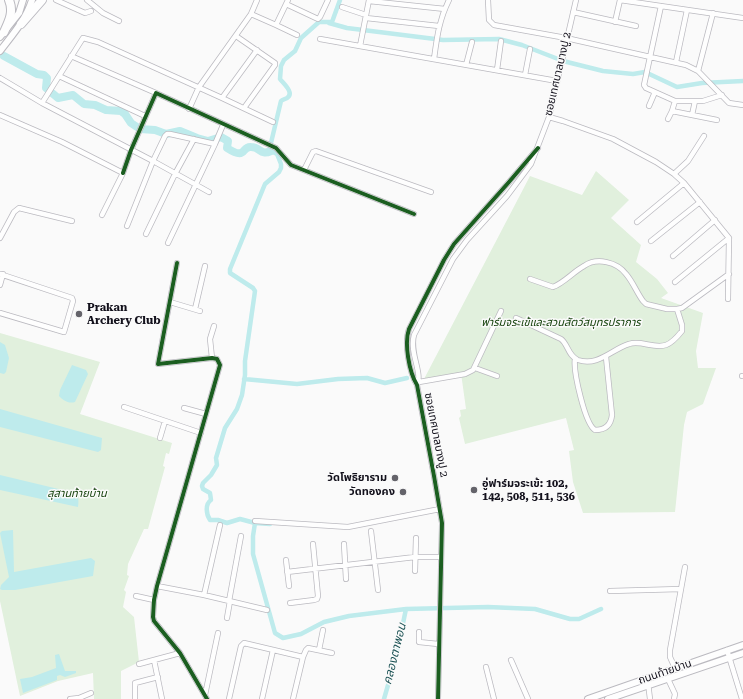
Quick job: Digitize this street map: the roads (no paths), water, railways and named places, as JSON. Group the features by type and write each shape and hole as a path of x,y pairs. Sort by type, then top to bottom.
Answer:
{"highway":[{"path":"2,35 10,19 12,11 9,0"},
{"path":"20,24 42,0"}],"street":[{"path":"2,35 19,13 23,0"},
{"path":"0,51 29,10 32,0"},
{"path":"56,0 85,13 91,11"},
{"path":"87,0 103,13 119,21"},
{"path":"189,109 199,87 251,14 257,0"},
{"path":"276,25 287,2 318,19 328,0"},
{"path":"360,46 369,0 445,9"},
{"path":"434,59 439,26 450,0"},
{"path":"488,0 489,20 494,25 566,38 676,62 698,71 729,103 743,106"},
{"name":"ซอยเทศบาลบางปู 2","path":"438,699 438,644 442,523 412,345 416,330 460,249 519,182 531,164 549,117 576,0"},
{"path":"615,22 620,0 743,18"},
{"path":"661,6 646,72 644,85 646,88 675,101 703,100 722,95"},
{"path":"342,7 366,17 439,26"},
{"path":"676,62 687,10"},
{"path":"573,12 636,26"},
{"path":"698,71 713,13"},
{"path":"251,14 297,35"},
{"path":"236,36 275,63 275,67 244,108"},
{"path":"42,103 81,40 86,38 199,87 273,122"},
{"path":"320,39 557,81"},
{"path":"496,70 501,41"},
{"path":"466,65 472,42"},
{"path":"525,75 530,49"},
{"path":"222,98 257,50"},
{"path":"71,56 276,148 289,164 414,214"},
{"path":"59,76 145,116"},
{"path":"0,78 42,103 209,192"},
{"path":"649,106 655,92"},
{"path":"102,215 123,173 145,116 156,93"},
{"path":"668,119 675,101"},
{"path":"692,115 695,101"},
{"path":"672,111 717,120"},
{"path":"0,116 62,142 123,173"},
{"path":"549,117 613,139 656,162 684,183 729,238 728,299"},
{"path":"168,244 224,125"},
{"path":"127,226 153,162 167,134 215,144"},
{"path":"674,174 688,161 704,136"},
{"path":"146,234 194,139"},
{"name":"ซอยเทศบาลบางปู 2","path":"418,383 415,381 411,369 406,338 409,329 438,272 454,244 538,148"},
{"path":"304,170 313,152 316,152 431,192"},
{"path":"637,222 684,183"},
{"path":"651,241 700,202"},
{"path":"0,238 14,212 19,208 72,221"},
{"path":"673,256 715,220"},
{"path":"675,282 729,238"},
{"path":"530,279 553,287 591,262 605,262 620,268 626,274 646,304 667,309 677,309 682,308 729,274"},
{"path":"177,263 158,364 212,358 217,359 220,365 157,586 153,617 154,621 180,653 206,697"},
{"path":"195,309 205,266"},
{"path":"0,285 1,274 72,298 73,301 64,332 0,313"},
{"path":"170,302 200,310"},
{"path":"516,318 563,340 571,355 575,359 586,361 596,360 606,356 630,343 661,346 668,344 682,331 682,325 677,309"},
{"path":"418,383 465,374 475,368 502,311"},
{"path":"212,358 210,338 214,326"},
{"path":"575,359 576,377 589,424 595,430 601,430 612,421 606,356"},
{"path":"475,368 497,376"},
{"path":"124,407 201,433"},
{"path":"184,408 206,414"},
{"path":"160,438 164,421"},
{"path":"255,521 348,527 440,510"},
{"path":"204,595 220,525"},
{"path":"371,531 378,590"},
{"path":"227,618 241,536"},
{"path":"415,571 416,538"},
{"path":"290,603 317,599 316,568 313,544"},
{"path":"344,544 346,579"},
{"path":"287,572 415,557 440,557"},
{"path":"286,560 289,586"},
{"path":"675,668 670,657 670,650 685,567"},
{"path":"157,586 204,595 267,610"},
{"path":"610,591 681,589"},
{"path":"136,596 154,600"},
{"path":"319,650 323,630"},
{"path":"419,632 419,642 438,644"},
{"path":"206,697 218,633"},
{"path":"229,699 241,646 244,643 303,657"},
{"name":"ถนนท้ายบ้าน","path":"588,699 743,645"},
{"path":"293,699 303,657 307,648 332,653"},
{"path":"262,699 273,650"},
{"path":"727,650 742,699"},
{"path":"139,664 180,653"},
{"name":"ถนนท้ายบ้าน","path":"608,699 743,653"},
{"path":"154,660 162,699"},
{"path":"512,660 528,699"},
{"path":"486,667 494,699"},
{"path":"135,699 135,683 158,677"},
{"path":"646,679 650,699"},
{"path":"668,679 674,691 674,699"},
{"path":"70,699 79,698 91,693"}],"water":[{"path":"0,342 5,345 9,358 6,372 4,374 0,373"},
{"path":"72,365 86,370 88,374 75,402 68,402 59,396 60,390"},
{"path":"0,409 102,438 101,450 98,452 0,427"},
{"path":"0,475 71,492 78,498 78,507 0,490"},
{"path":"13,530 14,572 91,558 95,561 93,576 15,590 0,589 1,585 9,577 0,533 2,531"},
{"path":"59,654 65,671 76,671 76,673 65,677 60,675 57,676 57,680 23,693 20,679 32,677 56,668 55,655"}],"waterway":[{"path":"270,524 255,523 240,519 227,523 218,520 210,520 207,509 211,500 210,493 203,489 202,486 217,465 216,458 225,428 237,409 242,395 245,375 245,361 255,291 253,288 230,273 230,269 265,184 279,172 281,168 277,154 271,151 270,147 281,101 287,98 290,93 288,88 280,79 281,66 284,60 295,51 301,38 319,22 332,22 340,0"},
{"path":"329,23 347,28 443,40 499,39 522,45 558,59"},
{"path":"4,56 37,74 44,75 47,78 46,88 58,98 73,95 84,104 95,105 106,110 121,111 131,123 140,129 155,130 166,134 180,131 208,141 221,137 228,141 227,148 238,153 243,152 248,147 257,148 262,152 271,151"},
{"path":"563,61 603,71 633,74 645,72 677,87 702,83 743,81"},
{"path":"244,379 297,384 338,379 367,378 385,383 407,378"},
{"path":"255,523 253,554 275,633 283,638 301,634 324,622 349,616 406,609 488,607 535,609 570,619 579,619 601,609"},
{"name":"คลองตาพอน","path":"384,699 395,661 406,609"}],"place":[{"name":"Prakan Archery Club","path":"79,314"},
{"name":"วัดโพธิยาราม","path":"395,478"},
{"name":"อู่ฟาร์มจระเข้: 102, 142, 508, 511, 536","path":"474,490"},
{"name":"วัดทองคง","path":"403,492"}],"park label":[{"name":"ฟาร์มจระเข้และสวนสัตว์สมุทรปราการ","path":"561,323"},
{"name":"สุสานท้ายบ้าน","path":"77,494"}]}
